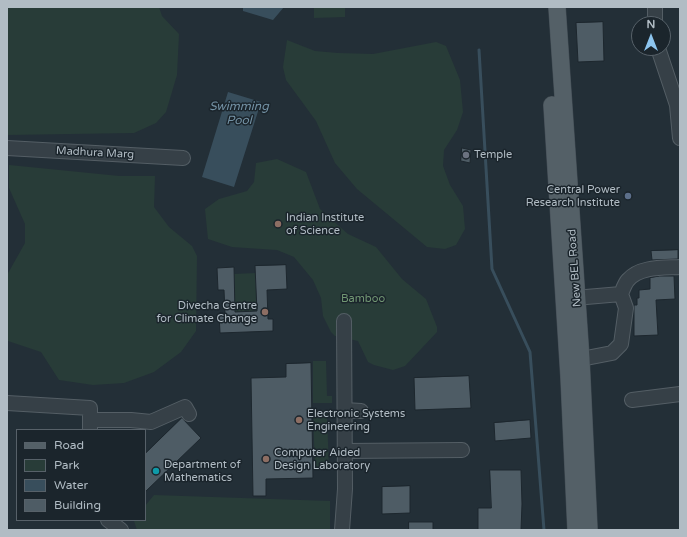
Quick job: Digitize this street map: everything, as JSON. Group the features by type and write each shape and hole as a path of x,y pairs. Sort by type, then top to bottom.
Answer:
{"main road":[{"path":"546,7 569,378 576,530"},
{"name":"New BEL Road","path":"557,7 581,359 589,530"}],"lane":[{"path":"661,56 677,105 680,138"},
{"name":"Madhura Marg","path":"7,148 183,158"},
{"path":"581,359 612,353 621,344 626,308 621,294 628,280 636,273 658,268 680,267"},
{"path":"586,297 621,294"},
{"path":"342,530 345,489 344,321"},
{"path":"632,400 680,394"},
{"path":"7,403 90,419 151,422 185,407 189,414"},
{"path":"345,410 362,411"},
{"path":"345,451 462,450"},
{"path":"109,521 121,530"}],"green space":[{"path":"7,7 159,7 162,16 179,34 177,75 166,112 156,123 134,133 7,135"},
{"path":"314,7 345,7 345,17 314,18"},
{"path":"287,40 315,51 338,53 373,54 436,42 446,46 460,80 463,112 457,130 444,150 443,166 450,185 463,206 465,229 456,245 445,249 427,247 357,189 335,163 316,121 286,80 283,67"},
{"name":"Bamboo","path":"277,159 306,172 320,209 348,234 376,247 402,279 426,299 437,327 437,332 405,366 393,370 374,365 368,362 358,341 335,336 331,332 323,316 321,298 313,280 294,257 277,250 232,247 208,239 205,209 219,199 247,191 254,182 256,163"},
{"path":"9,165 119,176 155,176 154,207 169,227 192,246 197,256 196,331 181,352 154,372 124,383 93,385 59,380 41,352 8,341 7,275 25,243 25,224 9,188"},
{"path":"256,273 257,311 235,312 234,274"},
{"path":"313,361 326,361 327,396 332,396 332,403 313,403"},
{"path":"331,410 332,416 327,416 329,469 315,470 313,411"},
{"path":"154,495 330,501 330,530 137,530 134,521 146,521 146,505"}],"water":[{"path":"243,7 284,7 273,20 243,11"},
{"name":"Swimming Pool","path":"228,92 261,102 234,187 202,177"}],"building":[{"path":"603,22 604,61 578,62 576,23"},
{"name":"Temple","path":"462,148 471,150 470,163 461,161"},
{"path":"678,250 678,259 652,260 651,251"},
{"path":"286,265 287,289 267,290 268,319 273,319 273,331 220,333 219,313 225,313 224,290 218,290 217,268 234,267 235,312 257,311 255,266"},
{"path":"674,276 675,299 656,300 658,335 634,336 634,305 637,305 639,290 650,289 650,278"},
{"path":"311,363 313,478 266,479 266,496 253,496 251,378 286,377 286,364"},
{"path":"469,376 471,408 415,410 414,378"},
{"name":"Department of Mathematics","path":"182,418 201,438 146,491 146,453"},
{"path":"530,420 531,438 495,441 494,423"},
{"path":"490,470 521,470 521,530 478,530 478,508 491,508"},
{"path":"410,486 410,513 382,514 382,487"},
{"path":"409,522 433,522 433,530 409,530"}],"waterway":[{"path":"479,50 492,269 530,352 544,530"}],"place":[{"name":"Temple","path":"466,155"},
{"name":"Central Power Research Institute","path":"628,196"},
{"name":"Indian Institute of Science","path":"278,224"},
{"name":"Divecha Centre for Climate Change","path":"265,312"},
{"name":"Electronic Systems Engineering","path":"299,420"},
{"name":"Computer Aided Design Laboratory","path":"266,459"},
{"name":"Department of Mathematics","path":"156,471"}]}
